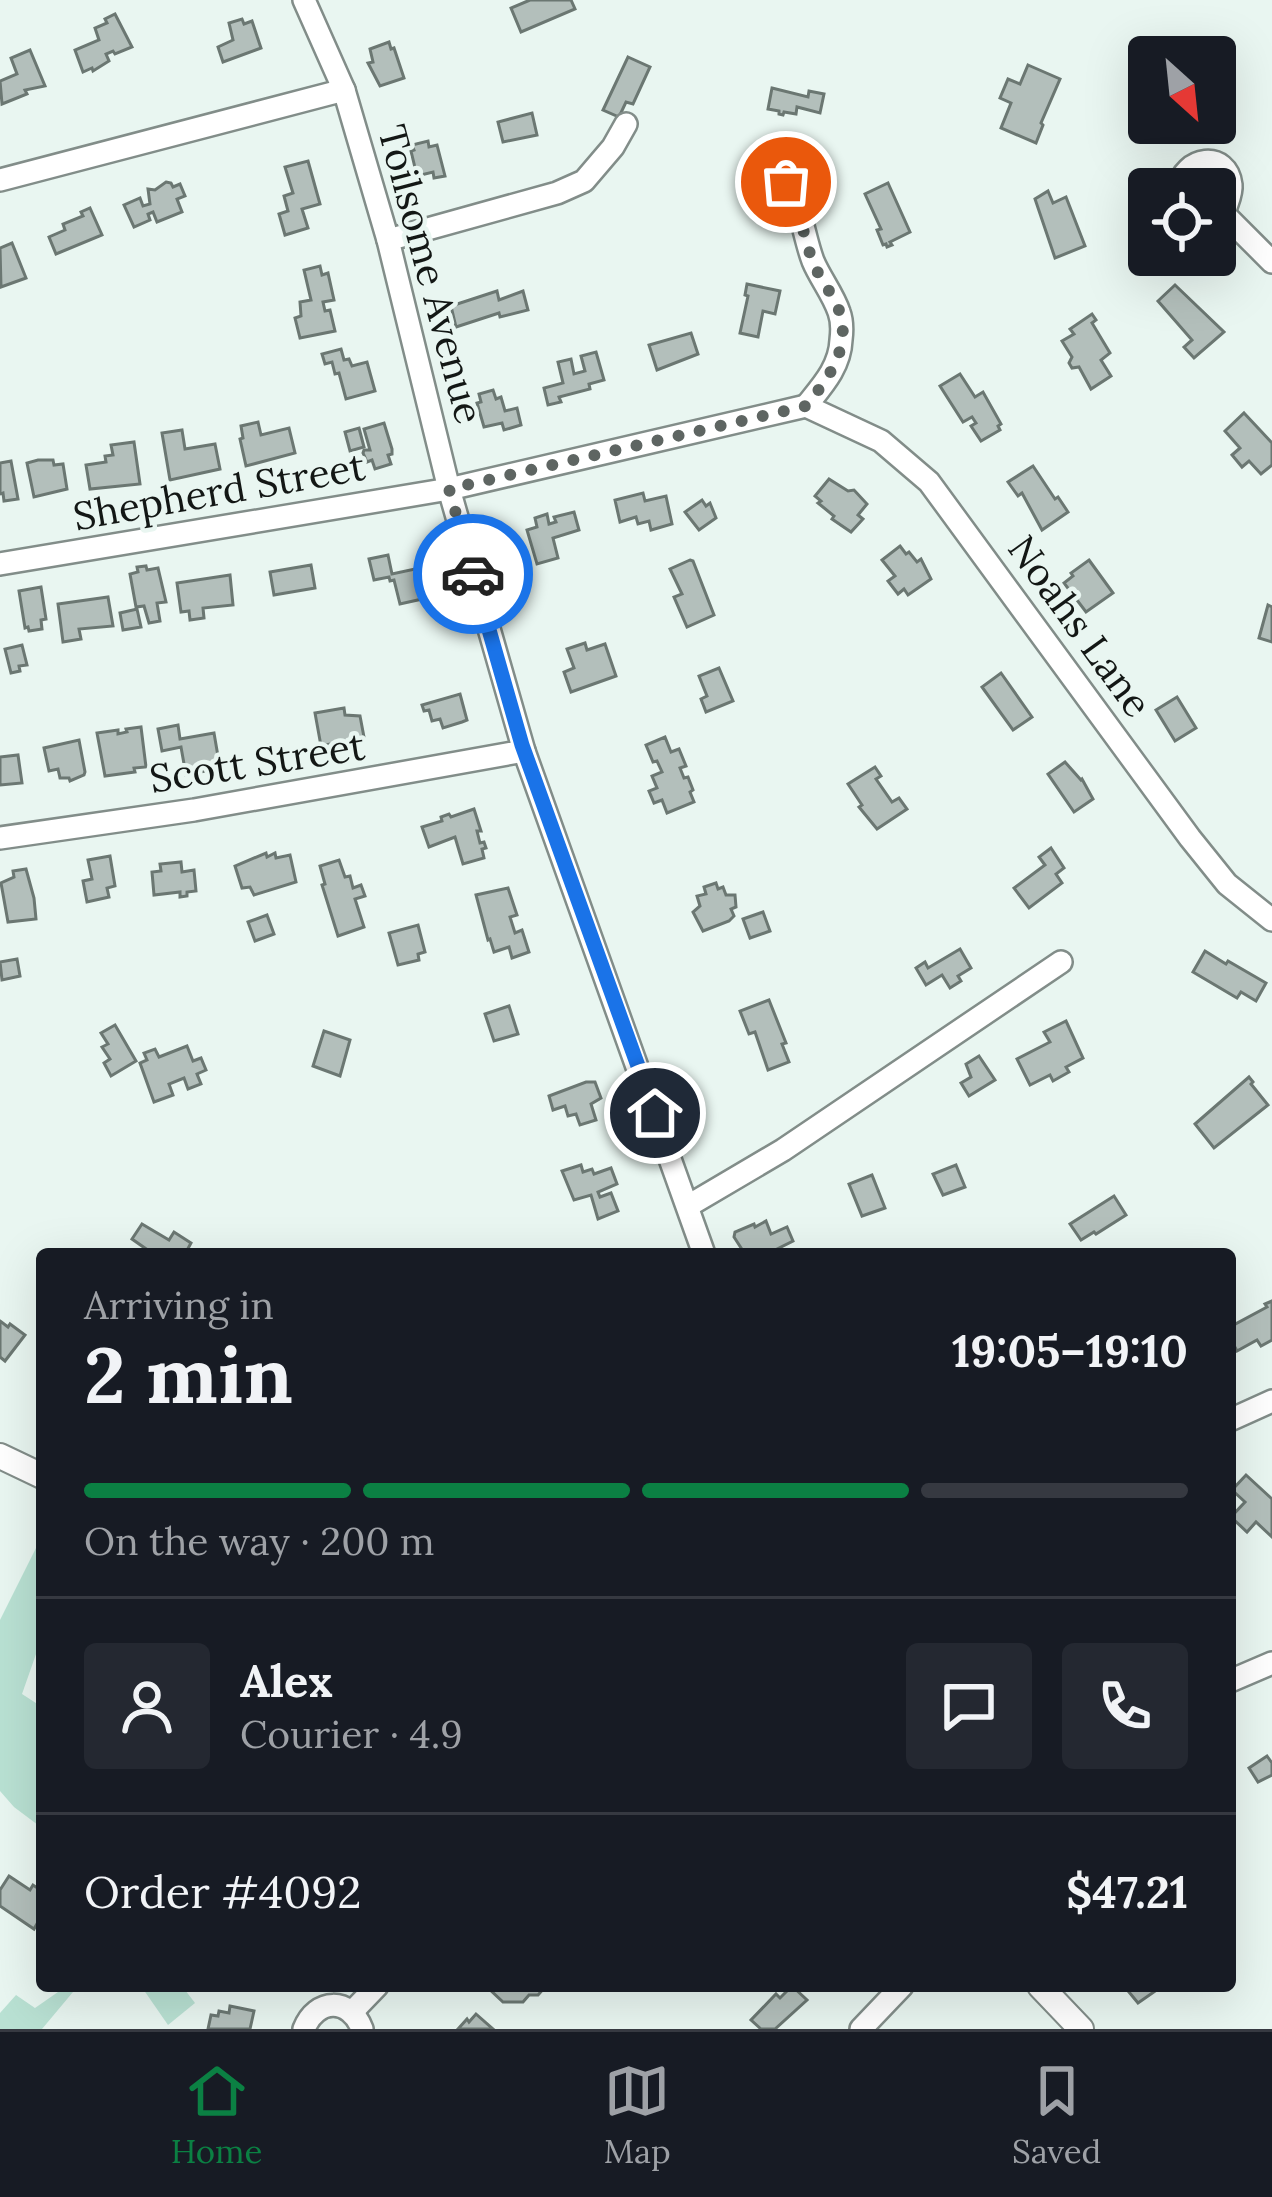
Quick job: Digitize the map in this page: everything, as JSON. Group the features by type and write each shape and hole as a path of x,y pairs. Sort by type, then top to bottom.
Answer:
{"street":[{"name":"Toilsome Avenue","path":"304,0 344,90 388,240 449,489 524,752 702,1248"},
{"path":"0,180 344,90"},
{"path":"388,240 557,193 584,181 626,124"},
{"path":"1189,168 1212,162 1222,168"},
{"path":"449,489 806,406 832,374 842,345 841,315 813,262 799,213"},
{"path":"1236,229 1272,262"},
{"name":"Noahs Lane","path":"806,406 881,441 929,482 1190,838 1227,884 1272,920"},
{"name":"Shepherd Street","path":"0,564 449,489"},
{"name":"Scott Street","path":"0,838 524,752"},
{"path":"688,1206 783,1150 1061,962"},
{"path":"1236,1417 1272,1401"},
{"path":"0,1456 36,1473"},
{"path":"1236,1678 1272,1663"},
{"path":"304,2029 324,2006 344,2007 357,2020 373,1992"},
{"path":"861,2029 896,1992"},
{"path":"1046,1992 1081,2029"}],"green space":[{"path":"36,1548 36,1654 22,1694 36,1703 36,1824 0,1791 0,1620"},
{"path":"58,1992 73,1992 42,2029 0,2029 0,2013 16,1995 35,2008"},
{"path":"145,1992 187,1992 195,2003 168,2025"}],"building":[{"path":"530,0 571,0 575,9 521,32 511,8"},
{"path":"115,14 132,47 106,54 109,61 83,72 75,50 99,40 95,28"},
{"path":"242,19 244,24 252,21 261,48 223,62 218,47 233,40 229,23"},
{"path":"389,42 404,78 380,86 368,63 373,62 370,49"},
{"path":"30,50 45,86 25,90 27,94 2,104 0,81 17,74 11,58"},
{"path":"628,57 650,67 633,104 626,102 619,117 603,110"},
{"path":"1028,65 1060,79 1036,143 1001,128 1011,103 1000,98 1008,79 1020,84"},
{"path":"772,88 808,97 809,91 824,94 820,113 797,107 796,114 783,115 768,109"},
{"path":"532,113 537,135 503,142 498,122"},
{"path":"428,141 429,147 437,145 445,176 434,178 433,172 417,176 412,145"},
{"path":"308,161 320,204 302,209 308,228 285,235 279,214 288,211 284,196 293,193 285,167"},
{"path":"166,182 173,187 180,184 185,196 177,199 182,212 157,222 153,212 148,214 150,220 134,227 124,205 140,198 143,206 150,204 148,189"},
{"path":"888,183 910,232 887,247 865,194"},
{"path":"1048,191 1053,203 1066,197 1085,246 1055,258 1035,199"},
{"path":"90,208 102,235 56,254 49,237"},
{"path":"12,243 26,278 1,287 0,248"},
{"path":"320,266 322,275 328,273 334,300 323,302 335,331 300,338 295,318 301,316 300,302 311,300 304,270"},
{"path":"747,284 780,291 775,314 763,311 758,337 740,333"},
{"path":"1175,285 1224,332 1194,358 1184,347 1192,340 1158,301"},
{"path":"497,291 499,300 523,291 528,310 500,317 499,313 456,327 451,306"},
{"path":"1092,314 1096,320 1092,323 1110,353 1101,360 1111,376 1091,389 1079,367 1072,368 1072,357 1062,341"},
{"path":"691,333 698,354 657,370 649,345"},
{"path":"341,349 352,366 367,362 375,391 346,399 339,373 335,374 332,362 325,364 322,354"},
{"path":"596,352 604,380 548,405 544,388 563,383 558,362 571,359 574,374 585,371 581,356"},
{"path":"960,374 975,397 983,392 1001,424 1000,430 981,441 971,426 976,423 972,417 963,422 940,386"},
{"path":"493,390 505,411 517,408 521,425 504,430 502,423 484,427 479,394"},
{"path":"1244,413 1272,443 1272,465 1261,474 1249,461 1242,467 1232,455 1240,448 1225,431"},
{"path":"258,422 261,435 289,428 295,453 246,466 241,426"},
{"path":"384,423 391,464 375,469 363,453 370,450 364,429"},
{"path":"359,428 364,447 350,451 345,432"},
{"path":"182,430 185,449 215,444 220,469 170,480 162,433"},
{"path":"134,442 140,484 90,489 86,465 106,462 105,456 113,455 111,445"},
{"path":"11,461 18,499 4,501 0,463"},
{"path":"27,463 63,464 67,489 34,497"},
{"path":"1033,466 1068,512 1042,530 1022,493 1018,496 1008,482"},
{"path":"829,479 854,490 867,504 858,515 863,519 851,532 832,519 815,496"},
{"path":"643,493 645,501 666,496 672,524 651,530 649,521 638,524 636,517 620,522 615,500"},
{"path":"702,500 706,506 710,503 716,518 699,530 685,512"},
{"path":"574,512 579,530 553,538 558,558 537,564 527,530 537,527 535,518 547,514 549,524 556,522 554,517"},
{"path":"900,546 917,562 921,559 931,579 908,595 904,589 898,594 888,581 895,576 882,560"},
{"path":"388,555 392,574 415,569 422,599 400,604 394,580 374,580 369,559"},
{"path":"690,560 714,615 687,627 674,597 682,594 670,569"},
{"path":"1089,560 1113,593 1086,612 1064,583"},
{"path":"311,565 315,588 274,595 270,572"},
{"path":"146,566 147,570 158,568 166,602 157,603 160,621 149,623 144,606 136,607 130,574"},
{"path":"230,575 233,605 203,608 204,618 190,620 189,611 181,612 177,583"},
{"path":"41,587 46,619 41,620 42,629 29,631 19,591"},
{"path":"108,597 113,626 79,629 81,639 63,642 58,604"},
{"path":"1268,605 1272,607 1272,642 1259,638"},
{"path":"137,609 141,627 123,630 120,613"},
{"path":"585,643 587,650 605,644 616,676 571,692 564,672 574,668 567,649"},
{"path":"22,645 27,665 11,673 5,649"},
{"path":"719,668 733,701 706,712 701,699 707,696 699,676"},
{"path":"1001,673 1032,717 1013,730 982,687"},
{"path":"460,694 467,720 443,728 440,719 432,721 429,710 424,711 422,705"},
{"path":"1177,697 1196,728 1175,741 1156,710"},
{"path":"344,708 345,715 360,716 364,737 321,746 315,713"},
{"path":"178,725 180,739 214,733 220,768 186,775 181,747 162,751 158,729"},
{"path":"141,727 146,767 105,776 97,733 118,730 118,734"},
{"path":"665,737 671,752 679,749 686,766 680,768 684,778 688,777 694,802 667,813 662,800 654,803 649,791 657,788 652,776 662,772 646,745"},
{"path":"79,740 84,775 70,781 60,778 58,769 49,771 44,748"},
{"path":"18,755 22,783 0,785 0,757"},
{"path":"1065,762 1093,799 1074,812 1048,774"},
{"path":"875,767 881,776 876,779 892,802 899,798 907,809 877,829 848,784"},
{"path":"474,809 480,843 486,848 482,849 484,858 463,864 455,837 429,847 422,827"},
{"path":"1051,848 1064,868 1056,874 1062,883 1029,908 1014,888 1045,865 1039,857"},
{"path":"266,853 267,857 275,853 276,858 290,855 296,882 254,895 250,887 242,888 235,866"},
{"path":"110,856 115,886 107,888 109,897 87,902 83,881 92,879 88,860"},
{"path":"339,860 345,877 350,876 353,888 361,885 365,896 355,899 364,927 338,936 320,866"},
{"path":"181,862 182,872 194,870 196,891 180,897 180,892 154,895 152,872 161,871 160,864"},
{"path":"26,869 36,919 8,922 1,883 14,877 13,871"},
{"path":"716,883 726,895 735,895 734,916 703,931 693,912 700,906 697,896"},
{"path":"508,888 517,915 510,917 515,933 522,930 529,952 512,958 509,947 494,952 476,895"},
{"path":"763,912 770,931 750,938 743,919"},
{"path":"267,915 274,934 255,941 248,922"},
{"path":"418,925 425,952 418,954 419,960 398,965 389,933"},
{"path":"960,949 971,968 958,976 961,981 950,988 942,975 926,985 916,968 925,962 928,968"},
{"path":"1205,951 1266,983 1256,1001 1241,992 1237,998 1193,972"},
{"path":"17,959 20,976 2,980 0,962"},
{"path":"769,1000 789,1062 768,1070 755,1032 749,1034 740,1011"},
{"path":"509,1006 518,1034 494,1041 485,1014"},
{"path":"1066,1021 1083,1058 1053,1081 1050,1075 1030,1085 1017,1059 1050,1042 1044,1032"},
{"path":"115,1025 136,1061 111,1076 104,1063 110,1059 102,1047 108,1044 101,1033"},
{"path":"324,1031 350,1040 340,1076 313,1066"},
{"path":"187,1046 193,1061 201,1058 206,1070 197,1074 201,1084 188,1089 184,1078 169,1084 173,1095 154,1102 140,1063 147,1060 144,1053 155,1049 159,1057"},
{"path":"979,1056 995,1080 969,1096 961,1083 971,1077 966,1064"},
{"path":"1249,1077 1268,1105 1214,1148 1195,1124"},
{"path":"595,1082 601,1098 591,1104 596,1120 580,1125 576,1114 568,1116 565,1106 553,1110 549,1096"},
{"path":"581,1165 583,1172 592,1169 594,1174 611,1168 617,1184 598,1192 600,1197 611,1193 618,1211 598,1219 591,1195 574,1200 562,1171"},
{"path":"956,1165 965,1187 943,1195 933,1174"},
{"path":"872,1175 885,1208 862,1216 849,1184"},
{"path":"1114,1196 1126,1215 1081,1240 1070,1224"},
{"path":"766,1221 771,1234 787,1227 793,1241 779,1248 741,1248 735,1232"},
{"path":"142,1224 169,1240 174,1232 191,1243 188,1248 145,1248 132,1239"},
{"path":"1272,1301 1272,1340 1261,1346 1257,1340 1237,1351 1236,1324 1267,1307"},
{"path":"0,1321 25,1335 5,1361 0,1357"},
{"path":"1246,1475 1272,1499 1272,1537 1256,1522 1247,1532 1236,1522 1236,1512 1245,1502 1236,1494 1236,1486"},
{"path":"1267,1756 1272,1775 1258,1782 1249,1768"},
{"path":"9,1876 30,1890 36,1887 34,1929 0,1906 0,1890"},
{"path":"492,1992 541,1992 523,2002 503,2002"},
{"path":"786,1992 798,1992 807,2000 775,2029 761,2029 751,2020 776,1994 780,1998"},
{"path":"1129,1992 1154,1992 1138,2003"},
{"path":"230,2006 254,2011 250,2029 208,2029 211,2015 229,2013"},
{"path":"476,2014 493,2029 458,2029 467,2019"}],"way so far":[{"path":"473,574 449,489 806,406 832,374 842,345 841,315 813,262 786,182"}],"route":[{"path":"473,574 522,745 655,1113"}]}
